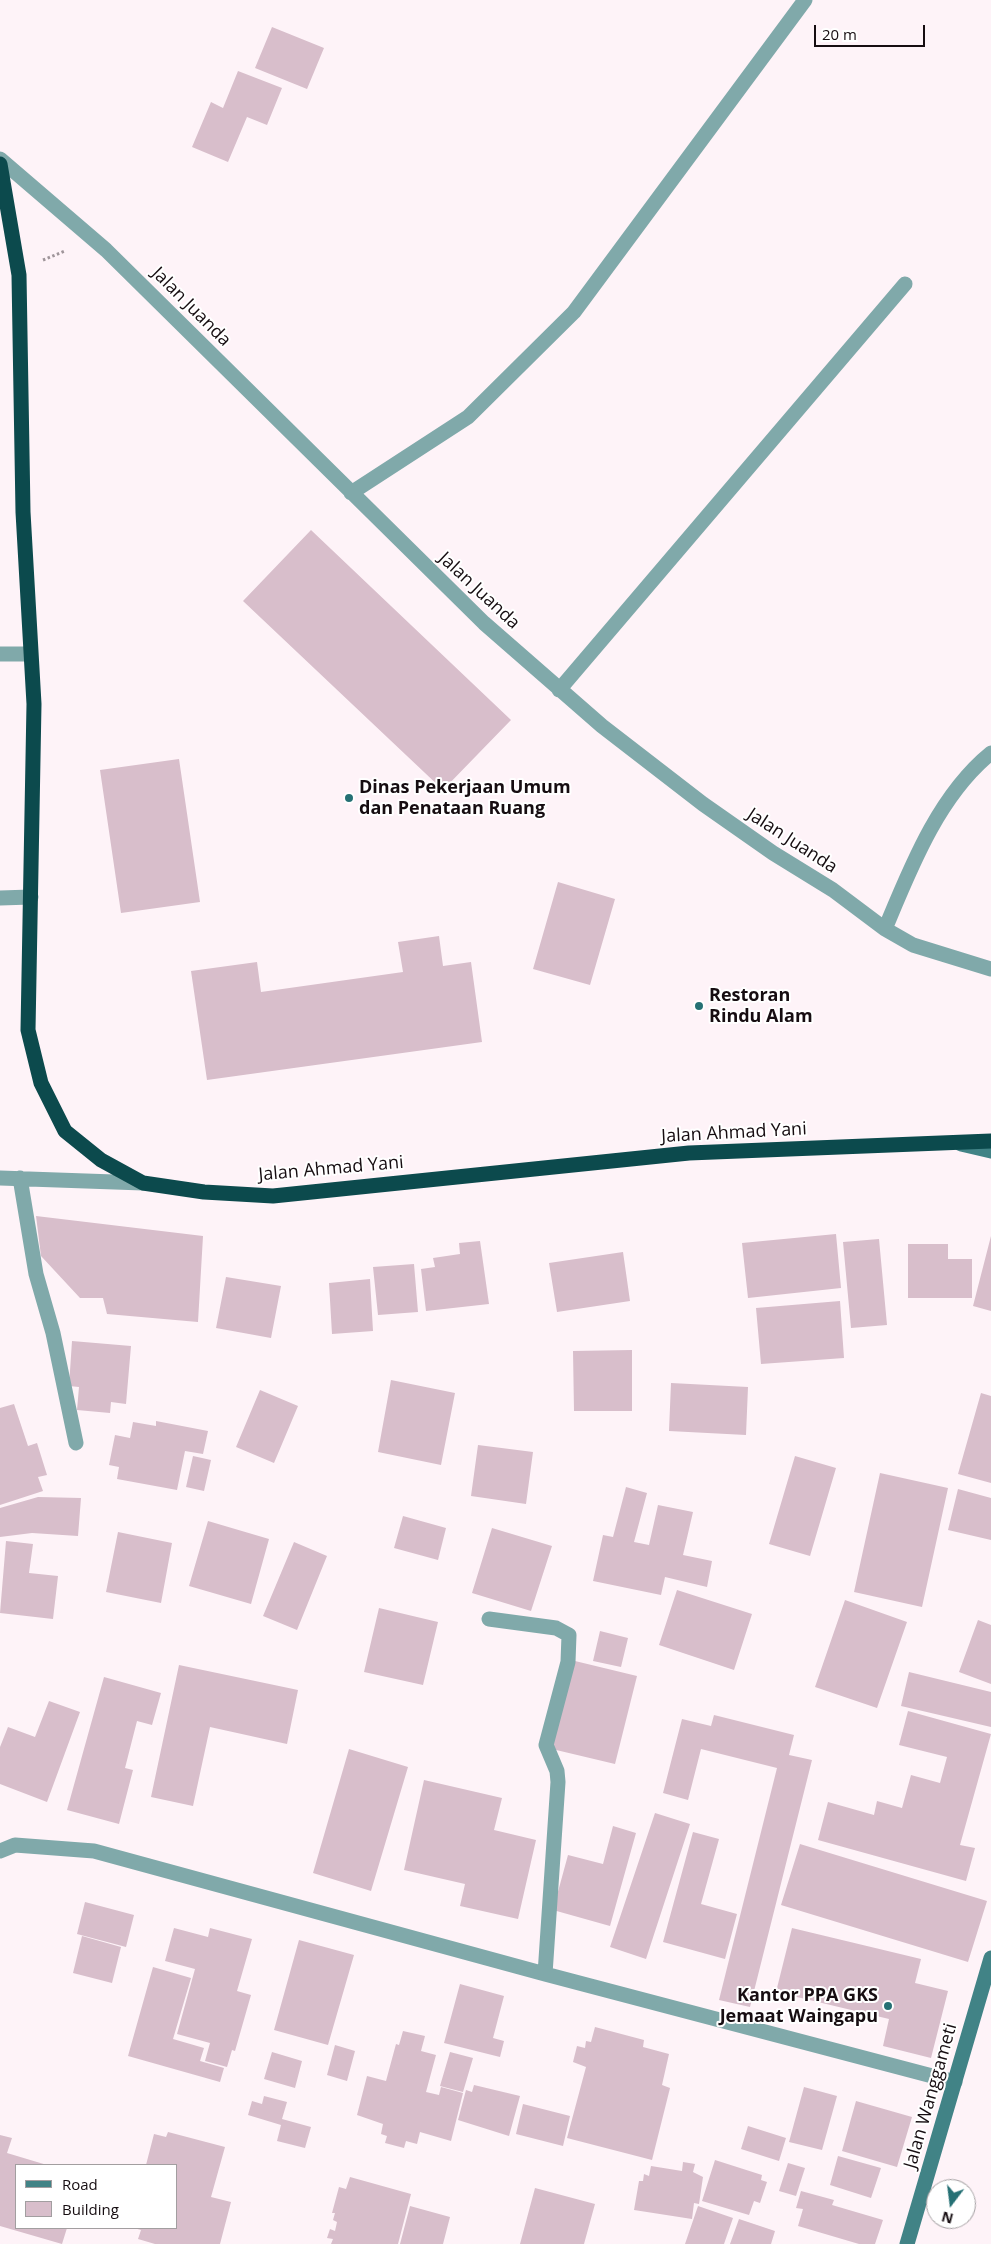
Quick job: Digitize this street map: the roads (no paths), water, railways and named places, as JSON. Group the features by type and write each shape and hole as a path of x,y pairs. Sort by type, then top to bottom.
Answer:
{"highway":[{"name":"Jalan Ahmad Yani","path":"0,164 19,275 19,373 23,512 34,704 28,1030 41,1083 65,1130 101,1160 143,1183 204,1192 273,1196 689,1153 946,1141 991,1141"}],"street":[{"path":"351,493 468,417 574,312 805,0"},
{"name":"Jalan Juanda","path":"0,158 106,250 484,623 559,690 702,804 773,853 833,890 885,929 913,945 991,969"},
{"path":"559,690 905,284"},
{"path":"0,654 30,654"},
{"path":"885,929 918,851 952,796 976,766 991,754"},
{"path":"0,898 31,898"},
{"path":"946,1141 991,1151"},
{"path":"0,1178 143,1183"},
{"path":"20,1178 36,1274 53,1333 76,1443"},
{"path":"489,1619 556,1628 570,1635 568,1662 546,1745 557,1771 558,1782 545,1974"},
{"path":"0,1851 16,1845 94,1850 545,1974 954,2082"},
{"name":"Jalan Wanggameti","path":"907,2244 991,1958"}],"place":[{"name":"Dinas Pekerjaan Umum dan Penataan Ruang","path":"349,798"},
{"name":"Restoran Rindu Alam","path":"699,1006"},
{"name":"Kantor PPA GKS Jemaat Waingapu","path":"888,2006"}]}
